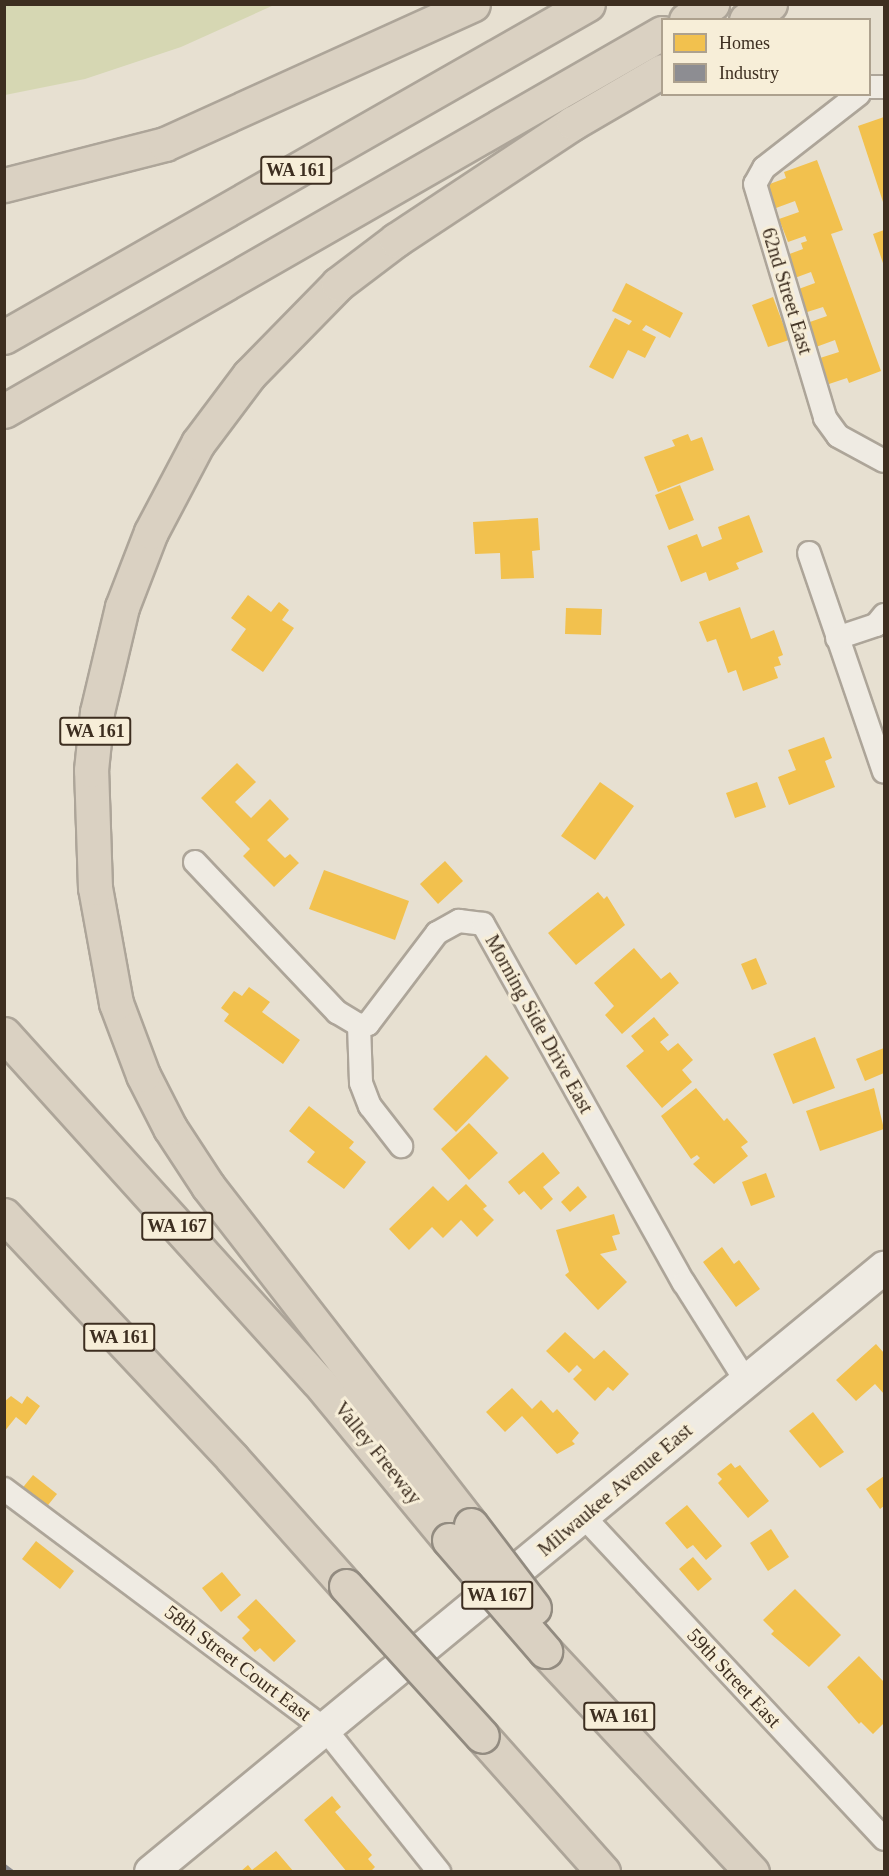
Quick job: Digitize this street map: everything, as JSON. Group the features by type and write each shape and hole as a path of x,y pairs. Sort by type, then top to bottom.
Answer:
{"highway":[{"path":"4,185 165,144 472,4"},
{"name":"WA 161","path":"4,337 588,4"},
{"path":"689,18 712,4"},
{"path":"749,18 770,4"},
{"path":"4,411 661,34"},
{"name":"WA 161","path":"460,1532 208,1186 170,1128 143,1075 116,1003 95,888 91,770 97,712 122,607 151,532 198,443 249,375 338,284 396,240 554,136 661,72"},
{"name":"Valley Freeway","path":"4,1034 318,1381 460,1532 550,1643 682,1797 752,1872"},
{"name":"WA 161","path":"5,1216 232,1458 603,1872"}],"street":[{"name":"62nd Street East","path":"856,96 764,168 755,184 825,418 838,436 885,461"},
{"path":"809,553 885,772"},
{"path":"837,638 882,623"},
{"path":"195,862 337,1012 359,1025 362,1083 370,1106 401,1146"},
{"name":"Morning Side Drive East","path":"359,1025 368,1024 437,933 459,921 483,924 684,1283 746,1381"},
{"name":"Milwaukee Avenue East","path":"151,1872 885,1268"},
{"name":"58th Street Court East","path":"4,1489 325,1728 439,1872"},
{"name":"59th Street East","path":"584,1517 885,1839"}],"green space":[{"path":"5,4 274,5 181,47 85,79 5,95"}],"building: Homes":[{"path":"884,117 884,205 858,126"},
{"path":"817,160 843,230 831,234 881,371 849,383 847,378 829,384 820,358 839,352 835,340 816,347 807,323 827,316 823,307 804,313 796,290 815,283 811,272 792,279 784,256 803,249 801,243 807,241 805,236 788,242 779,219 799,212 795,201 776,208 767,185 786,178 784,172"},
{"path":"884,230 884,266 873,234"},
{"path":"626,283 683,313 670,338 646,325 642,330 656,337 645,358 628,350 613,379 589,367 615,318 629,325 632,321 612,311"},
{"path":"773,297 789,340 768,347 752,305"},
{"path":"688,434 691,441 702,437 714,470 658,492 644,457 675,446 672,440"},
{"path":"680,485 694,520 669,530 655,495"},
{"path":"749,515 763,552 736,563 739,569 709,581 706,572 681,582 667,546 697,534 702,547 722,539 718,527"},
{"path":"538,518 540,550 532,551 534,578 501,579 500,553 475,554 473,522"},
{"path":"248,595 271,612 279,602 289,610 282,620 294,628 263,672 231,650 246,629 231,618"},
{"path":"740,607 751,639 774,630 783,655 778,657 781,665 774,667 778,678 743,691 736,670 728,673 716,639 707,642 699,622"},
{"path":"566,608 602,609 601,635 565,634"},
{"path":"824,737 832,758 825,761 835,787 789,805 778,777 796,770 788,750"},
{"path":"237,763 256,782 235,802 251,818 270,799 289,819 267,840 285,858 290,854 299,863 274,887 243,856 250,849 201,798"},
{"path":"600,782 634,806 595,860 561,836"},
{"path":"757,782 766,807 735,818 726,793"},
{"path":"445,861 463,881 438,904 420,884"},
{"path":"324,870 409,901 395,940 309,909"},
{"path":"598,892 604,899 607,896 625,925 576,965 548,933"},
{"path":"634,948 661,979 670,972 679,983 622,1034 605,1015 614,1006 594,983"},
{"path":"756,958 767,984 752,990 741,964"},
{"path":"249,987 270,1002 262,1012 300,1040 283,1064 224,1021 229,1014 221,1008 234,991 242,996"},
{"path":"654,1017 669,1035 660,1042 668,1051 678,1043 693,1060 682,1070 692,1082 662,1108 626,1066 644,1051 631,1036"},
{"path":"815,1037 835,1088 793,1104 773,1054"},
{"path":"884,1048 884,1073 865,1081 856,1059"},
{"path":"486,1055 509,1078 456,1132 433,1109"},
{"path":"696,1088 724,1121 727,1118 748,1142 741,1147 748,1156 714,1184 693,1164 700,1158 697,1155 691,1159 661,1116"},
{"path":"874,1088 884,1129 820,1151 806,1111"},
{"path":"309,1106 354,1142 349,1148 366,1162 344,1189 307,1162 315,1152 289,1131"},
{"path":"469,1123 498,1153 469,1180 441,1149"},
{"path":"543,1152 560,1173 543,1187 553,1199 541,1210 524,1191 519,1195 508,1182"},
{"path":"766,1173 775,1197 751,1206 742,1182"},
{"path":"466,1184 487,1206 483,1209 494,1220 477,1237 461,1220 443,1238 432,1227 409,1250 389,1229 433,1186 448,1201"},
{"path":"578,1186 587,1197 570,1212 561,1202"},
{"path":"614,1214 620,1234 612,1236 617,1250 600,1254 627,1282 598,1310 565,1275 569,1272 556,1230"},
{"path":"722,1247 734,1264 739,1260 760,1289 736,1307 703,1262"},
{"path":"565,1332 594,1359 604,1350 629,1374 613,1391 608,1387 595,1401 573,1379 582,1370 577,1365 569,1373 546,1351"},
{"path":"876,1344 884,1353 884,1394 875,1384 856,1401 836,1380"},
{"path":"512,1388 532,1409 541,1400 553,1413 557,1409 579,1433 572,1441 575,1444 557,1454 522,1416 505,1432 486,1412"},
{"path":"11,1396 22,1404 27,1396 40,1406 26,1425 16,1417 4,1432 4,1402"},
{"path":"813,1412 844,1452 820,1468 789,1431"},
{"path":"731,1463 735,1468 740,1465 769,1501 748,1518 718,1483 722,1479 717,1474"},
{"path":"33,1475 57,1494 40,1515 16,1496"},
{"path":"884,1476 884,1506 880,1509 866,1489"},
{"path":"687,1505 722,1546 706,1560 693,1545 687,1549 665,1523"},
{"path":"771,1529 789,1557 768,1571 750,1543"},
{"path":"36,1541 74,1571 60,1589 22,1559"},
{"path":"693,1557 712,1579 698,1591 679,1569"},
{"path":"222,1572 241,1595 221,1612 202,1588"},
{"path":"795,1589 841,1635 809,1667 771,1634 774,1631 763,1620"},
{"path":"256,1599 296,1641 274,1662 260,1648 255,1652 242,1638 250,1630 237,1617"},
{"path":"859,1656 884,1682 884,1723 873,1734 861,1722 859,1724 827,1687"},
{"path":"332,1796 341,1807 335,1812 372,1855 368,1859 375,1867 370,1872 347,1872 304,1820"},
{"path":"276,1851 294,1872 240,1872 248,1865 252,1870"}],"building: Industry":[{"path":"4,1863 16,1872 4,1872"}]}
